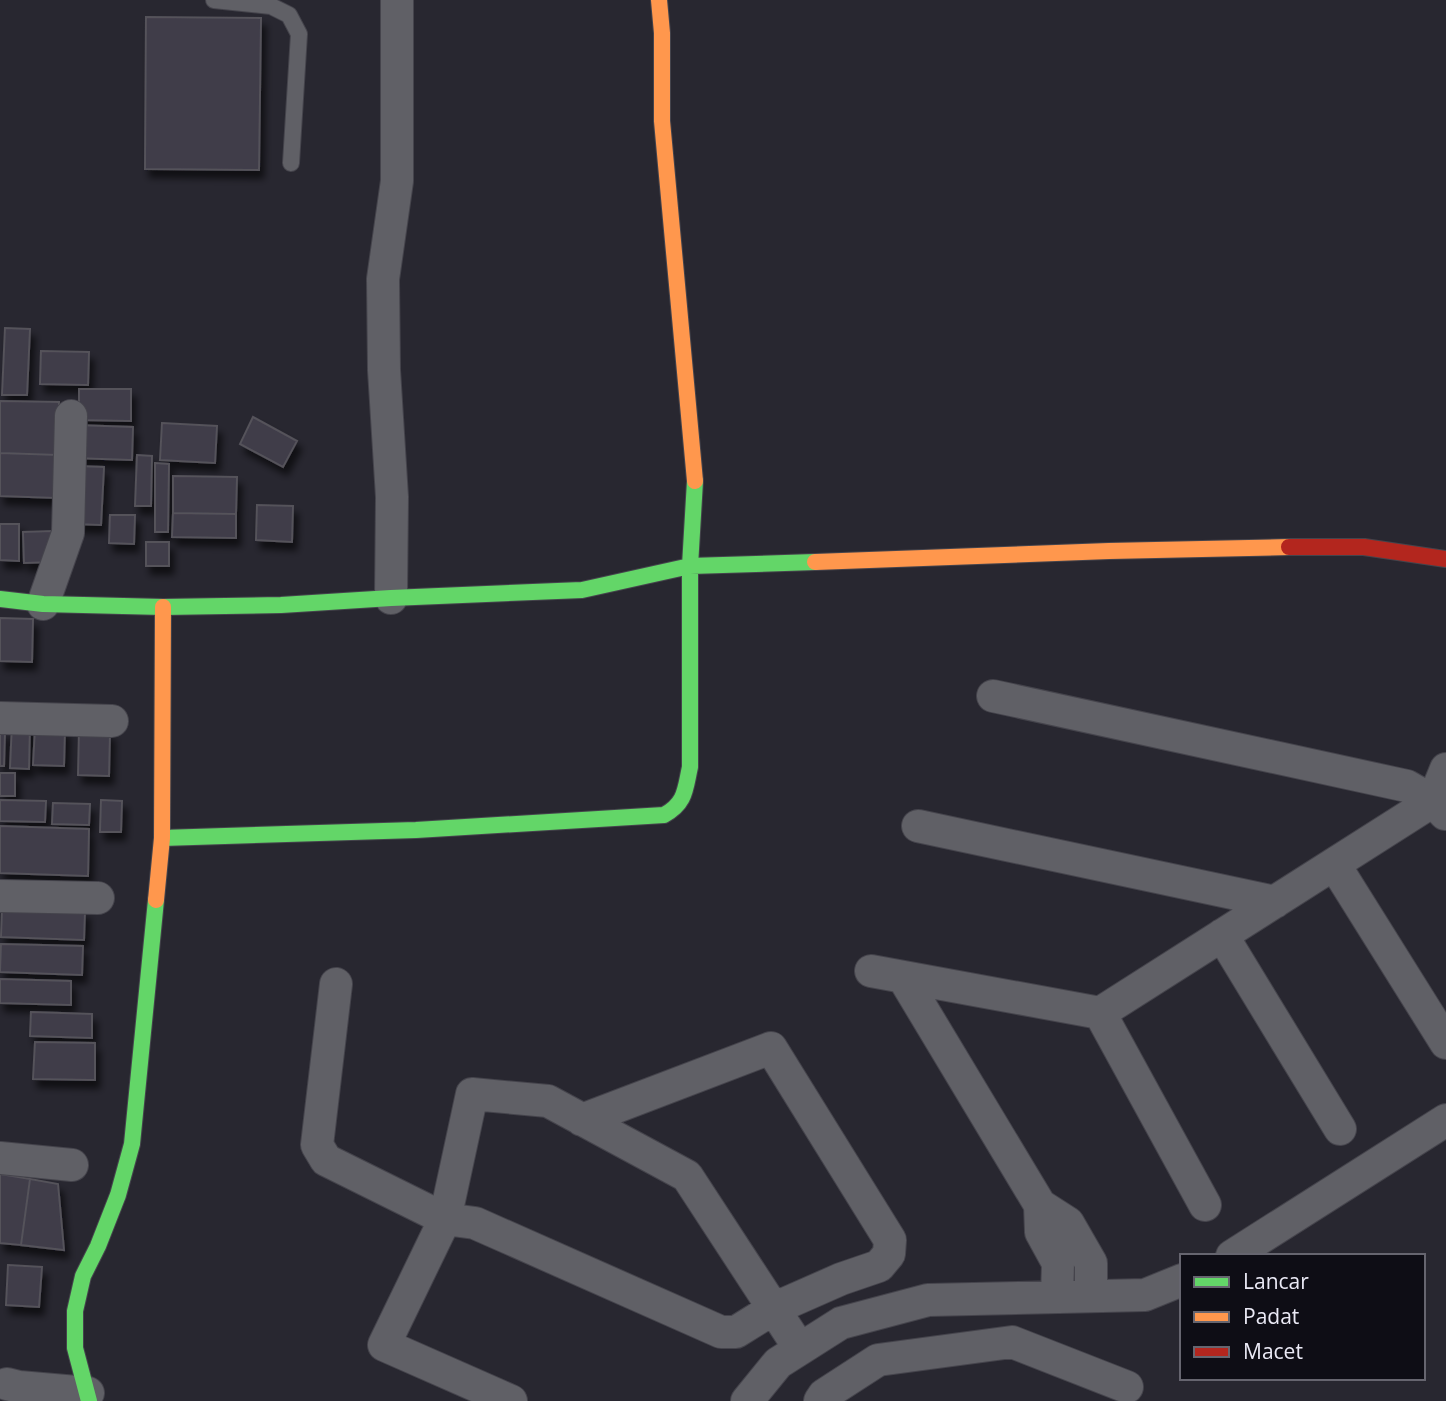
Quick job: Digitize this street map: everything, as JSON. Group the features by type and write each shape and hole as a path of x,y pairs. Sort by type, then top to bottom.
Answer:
{"street":[{"path":"391,598 392,497 384,370 383,279 397,181 397,0"},
{"path":"162,838 430,830 664,815 675,809 683,797 690,767 690,566 695,481 662,121 662,33 659,0"},
{"path":"43,604 68,533 71,416"},
{"path":"0,599 43,604 163,607 281,605 582,590 690,566 1109,551 1364,547 1446,559"},
{"path":"14,1391 89,1397 75,1348 75,1311 83,1276 118,1195 132,1144 162,838 163,607"},
{"path":"993,696 1407,786 1439,808"},
{"path":"0,719 112,721"},
{"path":"1439,808 1446,769"},
{"path":"871,971 1100,1013 1334,864 1439,808"},
{"path":"918,826 1275,902"},
{"path":"1334,864 1446,1042"},
{"path":"0,896 99,898"},
{"path":"1222,935 1340,1129"},
{"path":"903,977 1040,1205 1068,1223 1091,1263 1091,1296"},
{"path":"336,984 317,1145 326,1160 445,1219 475,1223 721,1332 736,1332 773,1309 841,1279 879,1266 888,1254 890,1240 771,1048 582,1120"},
{"path":"1100,1013 1205,1205"},
{"path":"511,1401 384,1345 445,1219 472,1094 548,1101 687,1176 800,1349"},
{"path":"1235,1254 1446,1120"},
{"path":"0,1158 72,1165"},
{"path":"1040,1205 1041,1232 1058,1264 1057,1297"},
{"path":"747,1401 778,1363 841,1324 928,1300 1145,1295 1180,1281"},
{"path":"820,1401 824,1395 878,1360 1012,1342 1128,1387"}],"lane":[{"path":"214,0 271,6 289,15 299,33 291,163"}],"building":[{"path":"146,17 261,18 259,170 145,169"},
{"path":"5,328 30,329 27,395 2,395"},
{"path":"41,351 89,352 88,385 40,384"},
{"path":"79,389 131,389 131,421 79,420"},
{"path":"0,401 59,402 58,455 0,453"},
{"path":"253,417 297,441 283,467 240,444"},
{"path":"162,423 217,426 215,463 160,460"},
{"path":"75,425 133,427 132,460 73,458"},
{"path":"0,453 58,455 57,498 0,496"},
{"path":"137,455 152,456 151,506 135,506"},
{"path":"155,463 169,464 168,532 155,532"},
{"path":"77,466 104,467 101,525 74,524"},
{"path":"173,476 237,477 236,514 173,513"},
{"path":"257,505 293,506 292,542 256,540"},
{"path":"173,513 236,514 236,538 172,537"},
{"path":"110,515 135,515 134,544 109,543"},
{"path":"0,524 19,524 19,561 0,560"},
{"path":"53,531 53,562 24,563 23,532"},
{"path":"146,542 169,542 169,566 146,566"},
{"path":"0,618 33,619 32,662 0,661"},
{"path":"12,724 30,724 29,769 10,768"},
{"path":"35,728 65,729 64,766 33,765"},
{"path":"79,731 110,732 109,776 78,775"},
{"path":"0,732 5,732 4,766 0,766"},
{"path":"0,773 15,773 15,796 0,796"},
{"path":"0,800 46,801 45,822 0,821"},
{"path":"101,800 122,801 121,832 100,832"},
{"path":"53,803 90,804 89,825 52,824"},
{"path":"0,826 89,829 88,876 0,873"},
{"path":"2,909 85,911 84,940 1,937"},
{"path":"1,944 83,946 82,975 0,972"},
{"path":"0,979 71,981 71,1005 0,1003"},
{"path":"31,1012 92,1014 92,1038 30,1036"},
{"path":"35,1042 95,1043 95,1080 33,1079"},
{"path":"0,1174 30,1179 21,1245 0,1243"},
{"path":"30,1179 58,1184 64,1250 21,1245"},
{"path":"8,1265 42,1267 39,1307 6,1305"}],"traffic: fast":[{"path":"162,838 416,830 664,815 681,800 690,767 690,566 695,481"},
{"path":"0,599 43,604 163,607 281,605 582,590 690,566 815,562"},
{"path":"89,1401 75,1348 75,1311 83,1276 118,1195 132,1144 156,900"}],"traffic: slow":[{"path":"659,0 662,33 662,121 695,481"},
{"path":"815,562 1289,547"},
{"path":"156,900 162,838 163,607"}],"traffic: jam":[{"path":"1289,547 1364,547 1446,559"}]}
